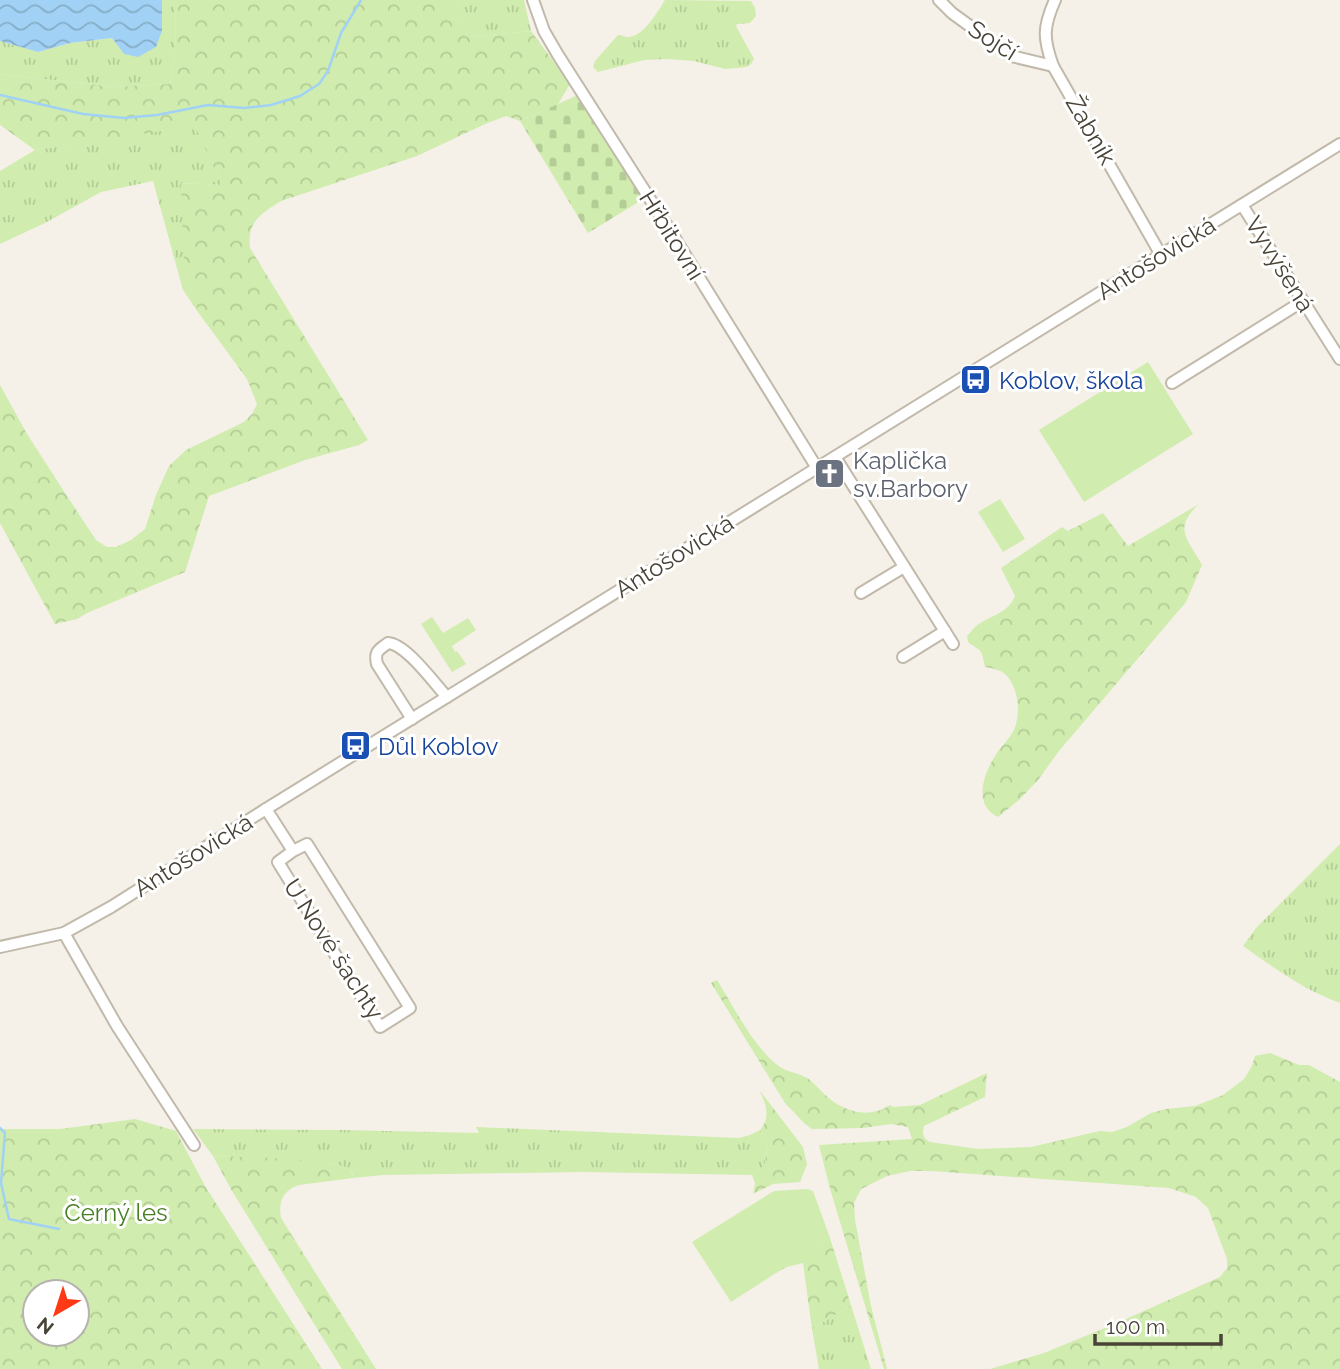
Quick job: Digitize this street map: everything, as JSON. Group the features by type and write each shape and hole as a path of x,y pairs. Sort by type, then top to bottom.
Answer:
{"street":[{"name":"Hřbitovní","path":"533,0 544,31 558,55 817,468"},
{"name":"Sojčí","path":"939,0 952,13 1011,56 1053,66"},
{"name":"Žabník","path":"1055,0 1046,19 1045,36 1053,66 1161,255"},
{"name":"Antošovická","path":"0,947 64,933 111,907 1340,144"},
{"name":"Vyvýšená","path":"1242,205 1340,359"},
{"path":"1172,383 1303,301"},
{"path":"835,457 953,644"},
{"path":"862,593 904,567"},
{"path":"904,657 944,631"},
{"path":"412,719 377,664 377,651 388,643 395,643 405,649 447,697"},
{"name":"U Nové šachty","path":"266,809 293,852"},
{"name":"U Nové šachty","path":"307,844 410,1008 380,1027 278,862 293,852 307,844"},
{"path":"64,933 117,1026 194,1145"}],"green space":[{"path":"162,0 176,0 175,52 170,84 113,87 0,74 0,41 38,52 70,43 112,38 124,54 162,31"},
{"path":"176,0 455,0 467,37 531,31 570,84 558,104 520,121 506,116 417,156 281,201 257,219 251,231 250,248 368,440 209,496 185,572 77,619 55,624 0,523 0,385 27,434 96,540 107,547 116,547 131,540 145,529 169,466 186,450 244,422 257,404 247,379 198,312 184,260 181,183 222,185 195,126 35,150 0,125 0,74 113,87 170,84 175,52"},
{"path":"455,0 524,0 531,31 467,37"},
{"path":"665,0 751,1 756,16 750,23 736,26 754,59 751,64 747,67 725,69 694,61 667,59 644,60 598,72 593,67 595,61 618,35 635,36 645,28"},
{"path":"580,94 645,198 588,233 520,121"},
{"path":"195,125 222,185 182,183 198,312 208,327 183,290 153,181 101,192 0,244 0,171 35,150"},
{"path":"1148,362 1193,434 1084,502 1039,430"},
{"path":"1000,499 1025,539 1003,552 978,512"},
{"path":"1199,504 1186,520 1184,527 1188,541 1202,565 1186,602 1059,751 1038,780 998,817 990,812 983,797 984,780 997,753 1014,730 1018,716 1016,693 1005,674 985,667 981,652 968,642 967,636 980,623 1008,607 1015,596 1001,568 1062,527 1068,531 1103,513 1128,546"},
{"path":"432,617 443,633 468,618 476,630 452,646 466,664 452,672 421,624"},
{"path":"1340,844 1340,1003 1302,985 1243,946 1256,928"},
{"path":"717,980 767,1055 780,1067 806,1077 831,1100 848,1109 869,1112 890,1105 920,1105 987,1073 985,1097 924,1126 924,1136 930,1142 978,1149 1031,1147 1100,1131 1112,1132 1151,1113 1195,1106 1223,1095 1244,1079 1255,1056 1270,1053 1299,1065 1309,1065 1340,1082 1340,1369 990,1369 1044,1353 1220,1277 1227,1268 1227,1259 1208,1208 1196,1197 1169,1188 910,1171 887,1176 861,1189 854,1203 871,1306 887,1369 884,1369 819,1145 912,1139 908,1127 891,1124 863,1128 812,1129 805,1124 785,1103 711,983"},
{"path":"760,1091 803,1147 807,1164 800,1182 773,1184 753,1194 755,1183 752,1175 764,1167 768,1145 760,1130 766,1116 766,1106"},
{"name":"Černý les","path":"135,1119 176,1131 205,1186 322,1369 0,1369 0,1129 60,1129"},
{"path":"476,1127 738,1138 760,1130 768,1145 764,1167 752,1175 583,1172 383,1175 353,1178 352,1171 335,1164 213,1156 193,1129 479,1133"},
{"name":"Černý les","path":"213,1156 325,1162 351,1171 353,1178 294,1187 285,1193 280,1212 281,1218 376,1369 342,1369"},
{"path":"774,1191 813,1191 830,1238 731,1302 692,1242"},
{"path":"830,1238 851,1305 812,1329 803,1263 772,1275"},
{"path":"851,1305 871,1369 819,1369 812,1329"}],"water":[{"path":"0,0 162,0 162,31 156,47 138,57 124,54 112,38 70,43 38,52 0,41"}],"waterway":[{"path":"0,95 83,114 124,118 208,105 244,108 271,105 300,96 319,84 328,71 341,33 361,0"},
{"path":"0,1128 5,1133 1,1183 9,1219 59,1229"}],"place":[{"name":"Koblov, škola","path":"976,380"},
{"name":"Kaplička sv.Barbory","path":"830,474"},
{"name":"Důl Koblov","path":"355,746"}]}
